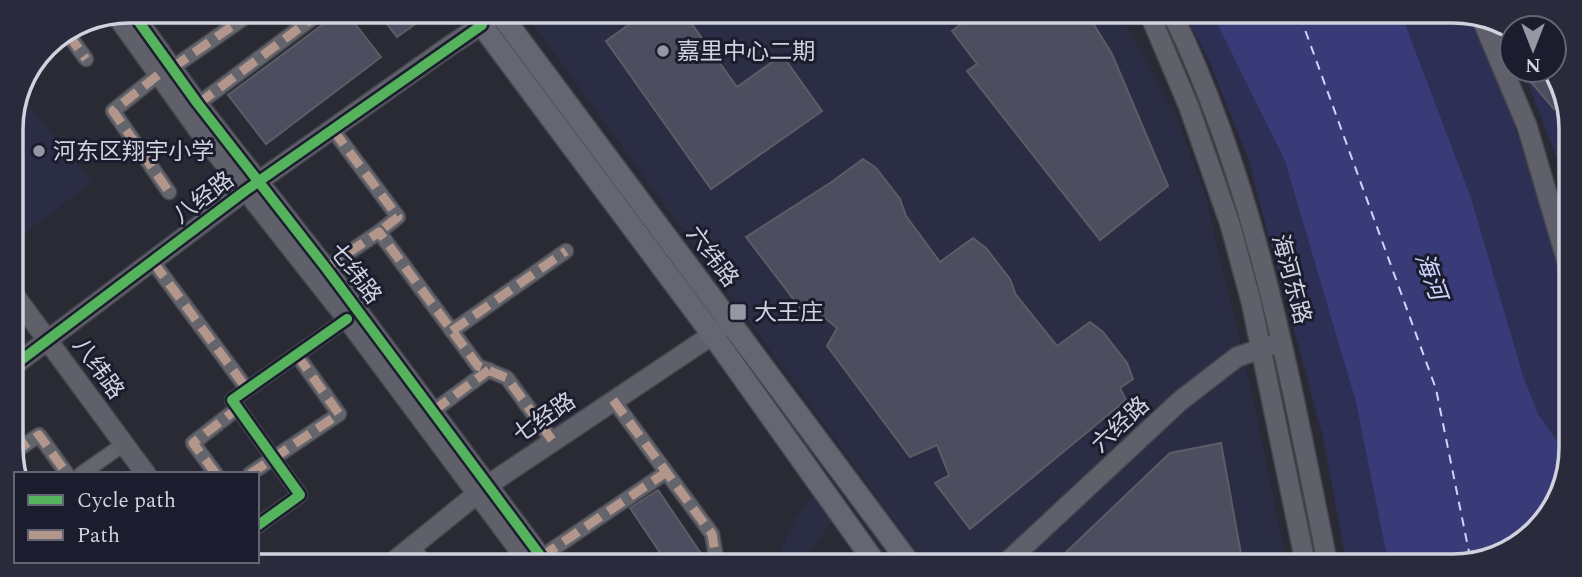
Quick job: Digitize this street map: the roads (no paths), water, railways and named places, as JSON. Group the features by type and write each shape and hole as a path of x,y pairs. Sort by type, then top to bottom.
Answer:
{"main road":[{"name":"六纬路","path":"497,23 721,328 902,554"},
{"name":"六纬路","path":"721,328 869,554"}],"street":[{"name":"七纬路","path":"138,23 165,71 347,320 533,554"},
{"path":"169,192 113,111 165,71 236,23"},
{"path":"198,104 306,23"},
{"name":"八经路","path":"23,359 252,187 478,23"},
{"name":"海河东路","path":"1153,23 1189,107 1230,224 1251,301 1303,554"},
{"name":"海河东路","path":"1176,23 1214,111 1245,200 1283,342 1326,554"},
{"name":"七纬路","path":"123,24 198,104 252,187 326,268 433,411 482,490"},
{"path":"1486,28 1527,126 1559,234"},
{"path":"72,40 86,59"},
{"path":"326,268 398,217 333,130"},
{"path":"379,232 478,366 507,378 552,440"},
{"path":"452,331 566,251"},
{"path":"153,262 247,389"},
{"name":"八纬路","path":"23,310 145,472"},
{"path":"259,525 300,495 232,400 347,320"},
{"name":"七经路","path":"418,554 482,490 552,440 721,328"},
{"name":"六经路","path":"1016,554 1180,401 1237,357 1283,342"},
{"path":"253,472 338,414 297,355"},
{"path":"433,411 489,370"},
{"path":"613,400 712,534 715,554"},
{"path":"215,472 193,443 238,408"},
{"path":"23,446 39,435 66,472"},
{"path":"84,472 124,444"},
{"path":"547,554 665,472"}],"water":[{"name":"海河","path":"1217,23 1405,23 1471,198 1523,376 1538,414 1559,444 1554,482 1548,495 1528,523 1506,540 1480,551 1460,554 1387,554 1356,402 1285,161"}],"place":[{"name":"嘉里中心二期","path":"663,51"},
{"name":"河东区翔宇小学","path":"39,151"},
{"name":"大王庄","path":"738,312"}]}
